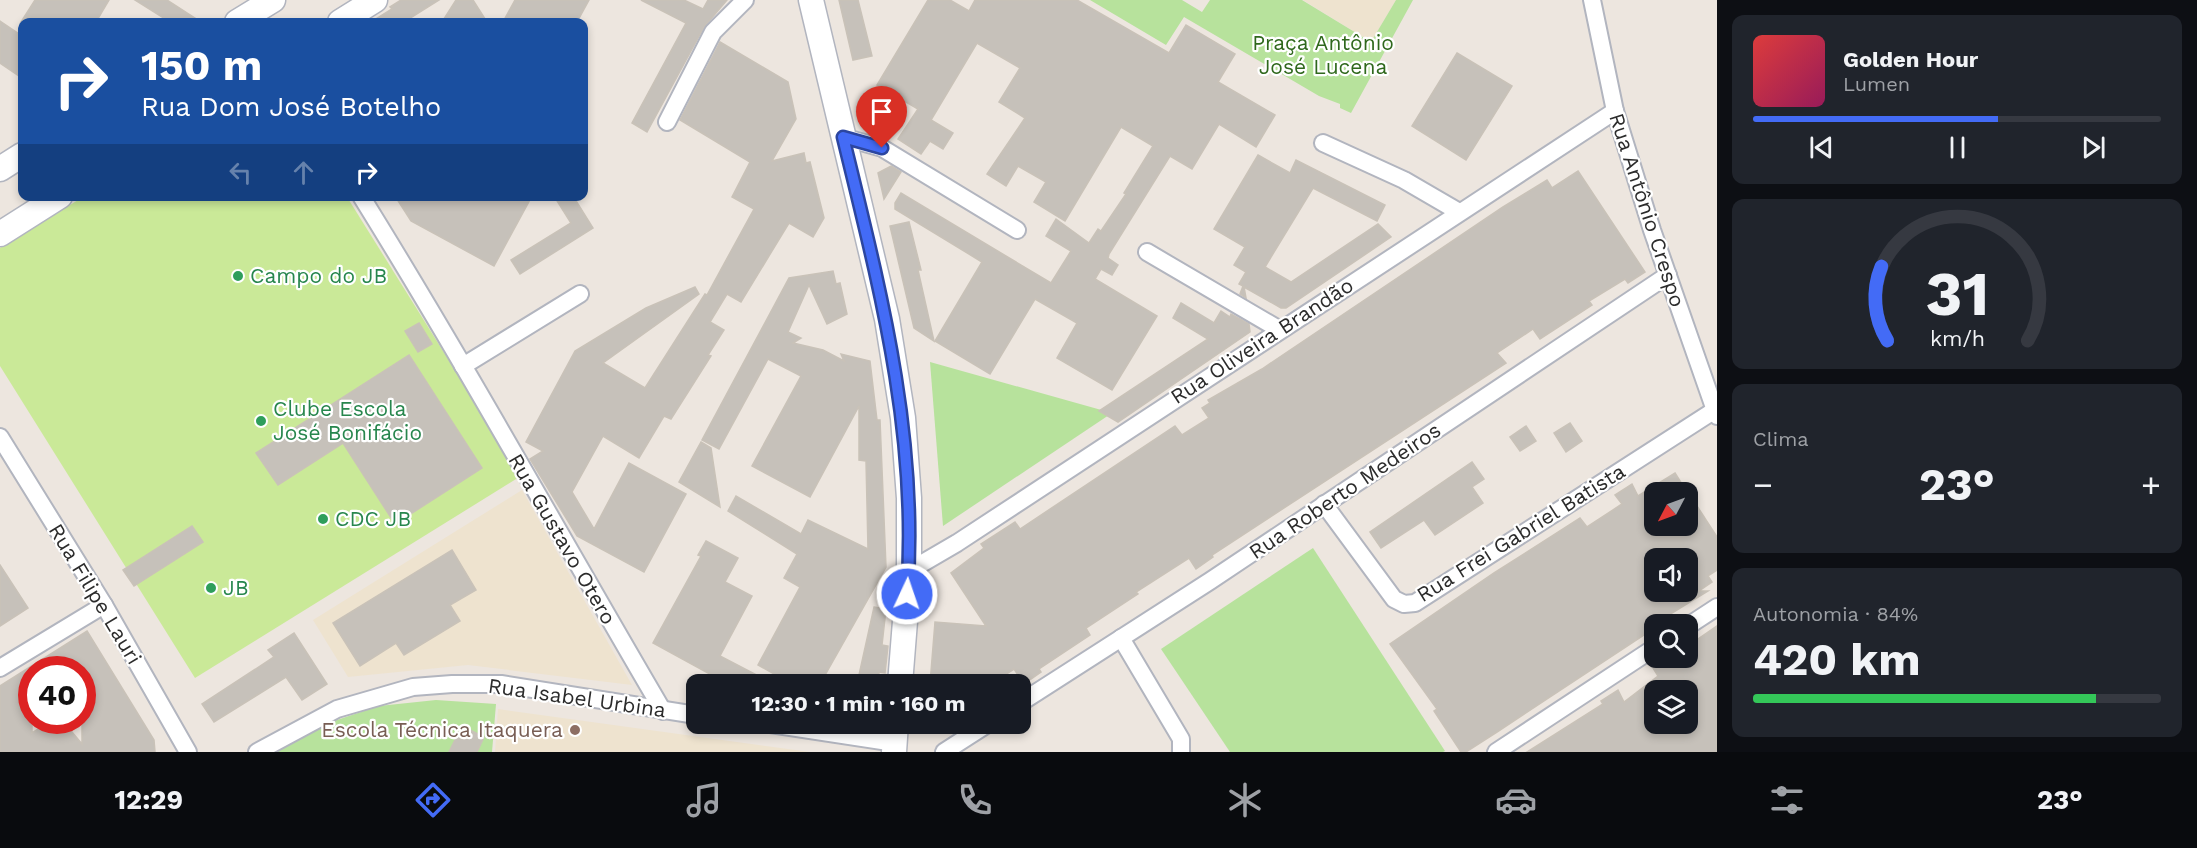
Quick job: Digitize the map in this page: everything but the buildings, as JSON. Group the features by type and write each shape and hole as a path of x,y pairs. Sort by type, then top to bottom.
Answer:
{"street":[{"path":"244,18 273,0"},
{"path":"346,18 375,0"},
{"path":"667,122 713,32 745,0"},
{"path":"811,0 887,318 903,418 909,498 909,571 901,674"},
{"name":"Rua Antônio Crespo","path":"1592,0 1615,111 1716,413"},
{"name":"Rua Oliveira Brandão","path":"909,571 957,543 1615,111"},
{"path":"843,137 882,148 1017,230"},
{"path":"1323,143 1404,180 1459,212"},
{"path":"0,169 18,158"},
{"path":"0,234 52,201"},
{"name":"Rua Gustavo Otero","path":"364,201 435,315 663,711"},
{"path":"1147,252 1280,330"},
{"name":"Rua Roberto Medeiros","path":"1031,696 1668,275"},
{"path":"463,366 580,294"},
{"name":"Rua Frei Gabriel Batista","path":"1324,504 1394,599 1404,604 1414,603 1716,413"},
{"name":"Rua Filipe Lauri","path":"0,437 104,605 186,751"},
{"path":"0,668 104,605"},
{"path":"1698,619 1717,607"},
{"path":"1121,638 1182,739 1181,752"},
{"path":"1496,752 1644,655"},
{"name":"Rua Isabel Urbina","path":"257,752 337,709 413,687 501,684 686,714"},
{"path":"856,734 895,739"},
{"path":"944,752 972,734"}],"shaded area":[{"path":"1303,0 1396,0 1371,42"},
{"path":"522,490 632,685 468,665 348,677 313,620"},
{"name":"Escola Técnica Itaquera","path":"498,709 810,752 495,752"}],"green space":[{"name":"Praça Antônio José Lucena","path":"1090,0 1182,0 1202,12 1210,0 1302,0 1371,42 1396,0 1413,0 1351,113 1340,108 1340,104 1319,96 1184,17 1166,45"},
{"name":"Clube Escola José Bonifácio","path":"76,201 349,201 521,476 195,678 0,366 0,248"},
{"path":"930,362 1112,413 943,526"},
{"path":"1313,548 1445,751 1230,752 1161,649"},
{"path":"436,700 496,704 492,752 275,752 325,724 379,706"}],"place":[{"name":"Campo do JB","path":"238,276"},
{"name":"Clube Escola José Bonifácio","path":"261,421"},
{"name":"CDC JB","path":"323,519"},
{"name":"JB","path":"211,588"},
{"name":"Escola Técnica Itaquera","path":"575,730"}],"route":[{"path":"882,148 843,137 887,318 903,418 909,498 907,594"}]}
